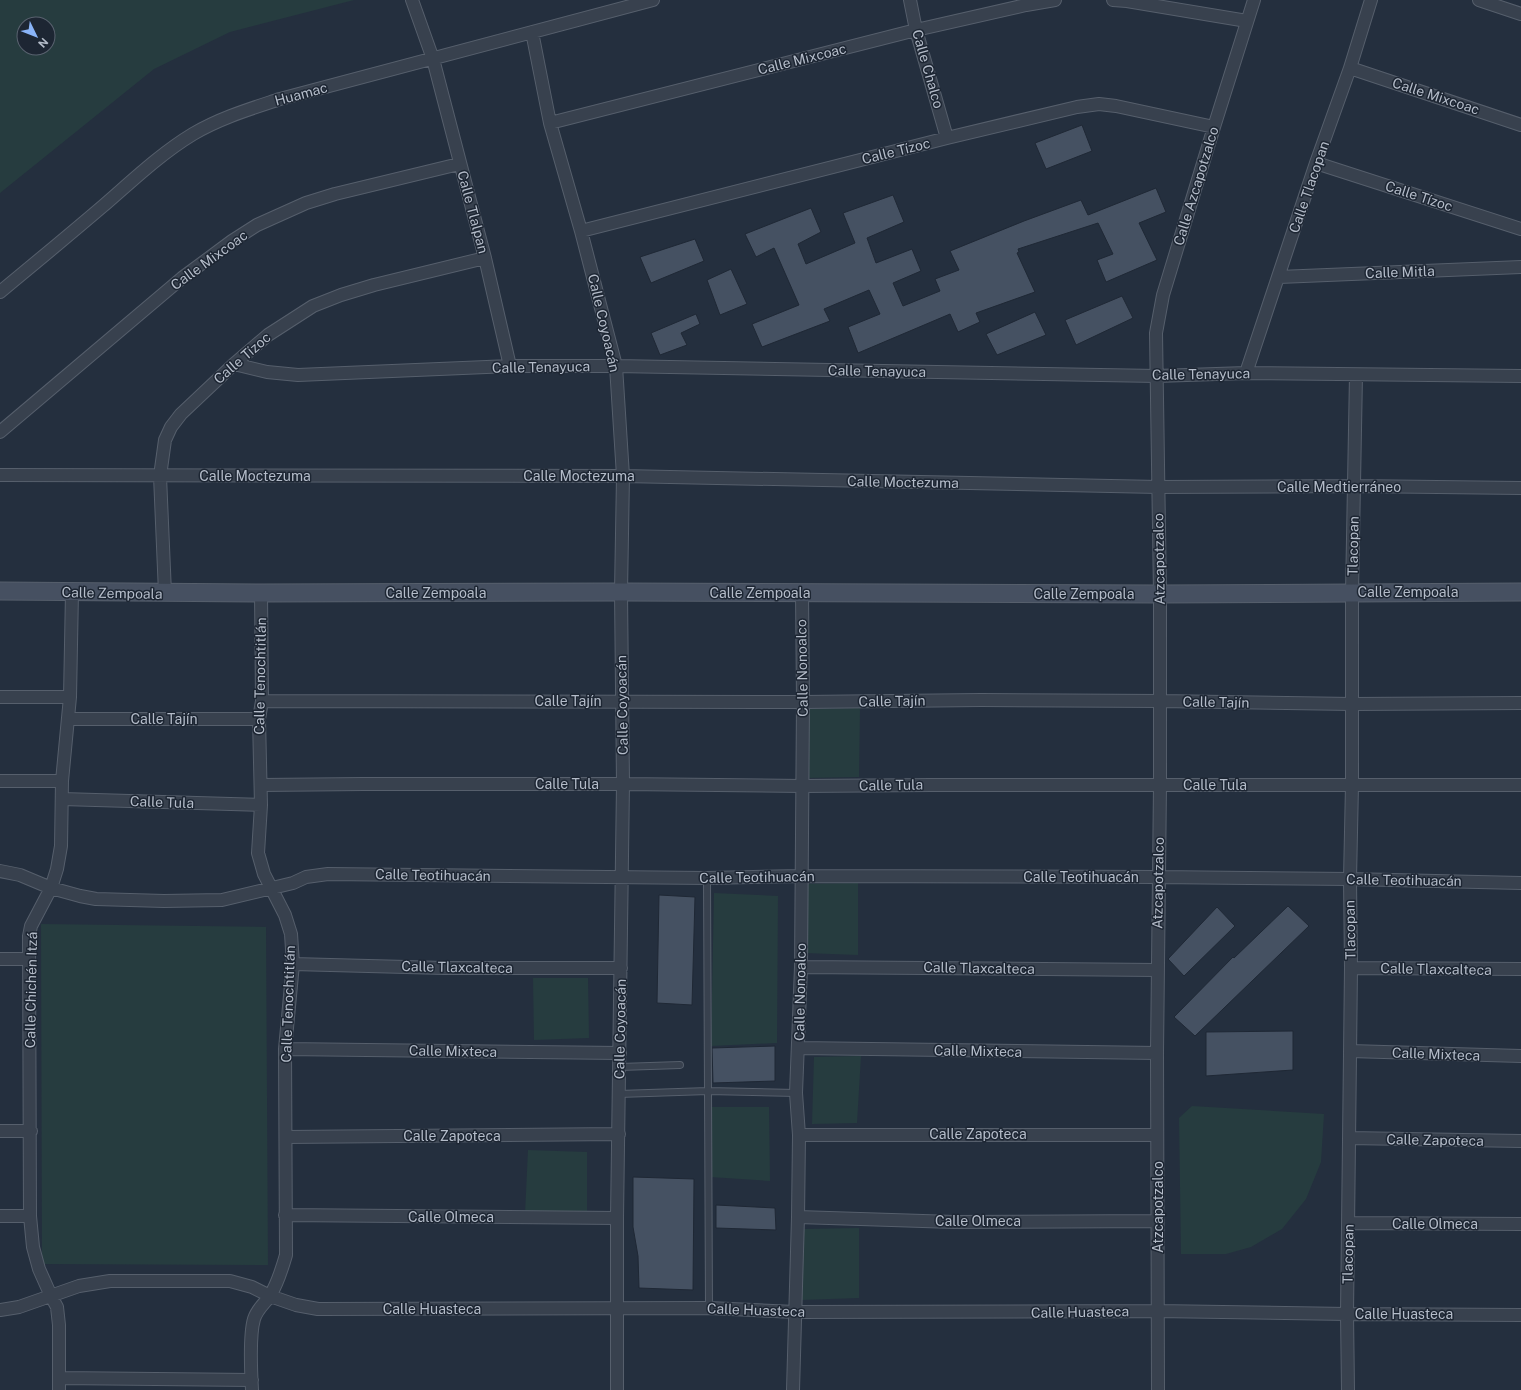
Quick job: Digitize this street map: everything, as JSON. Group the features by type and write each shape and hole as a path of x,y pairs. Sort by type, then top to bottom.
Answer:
{"street":[{"name":"Calle Tlalpan","path":"412,0 433,59 459,164 485,258 510,366"},
{"name":"Huamac","path":"0,292 160,157 194,134 233,114 257,106 653,0"},
{"name":"Calle Chalco","path":"910,0 916,30 947,138"},
{"name":"Calle Mixcoac","path":"550,123 916,30 1026,5 1055,0"},
{"path":"1113,0 1247,21"},
{"name":"Calle Azcapotzalco","path":"1157,376 1156,333 1164,295 1254,0"},
{"name":"Calle Tlacopan","path":"1246,373 1316,163 1350,68 1371,0"},
{"path":"1479,0 1521,14"},
{"name":"Calle Coyoacán","path":"532,32 550,123 581,231 616,366 623,476 621,592 623,784 617,1218 617,1390"},
{"name":"Calle Mixcoac","path":"1350,68 1521,125"},
{"name":"Calle Tízoc","path":"581,231 947,138 1077,107 1099,104 1116,106 1214,127"},
{"name":"Calle Tízoc","path":"1316,163 1521,229"},
{"name":"Calle Mixcoac","path":"0,432 182,278 232,240 257,226 306,203 335,194 459,164"},
{"name":"Calle Tízoc","path":"165,593 160,476 165,440 171,427 181,414 234,364 268,335 313,306 341,295 374,285 485,258"},
{"name":"Calle Mitla","path":"1279,277 1521,267"},
{"name":"Calle Tenayuca","path":"234,364 274,373 298,375 510,366 616,366 1157,376 1246,373 1521,376"},
{"name":"Tlacopan","path":"1348,1390 1347,1314 1351,968 1350,879 1352,785 1352,593 1356,375"},
{"name":"Atzcapotzalco","path":"1157,376 1160,594 1160,785 1157,970 1158,1390"},
{"name":"Calle Moctezuma","path":"0,475 623,476 1158,487"},
{"name":"Calle Medtierráneo","path":"1158,487 1354,486 1521,488"},
{"name":"Calle Zempoala","path":"0,590 261,594 621,592 802,594 1160,594 1521,592"},
{"name":"Calle Chichén Itzá","path":"59,1384 59,1325 57,1307 50,1296 33,1247 30,1216 31,1131 29,959 31,926 51,888 57,869 61,846 62,781 70,697 72,592"},
{"name":"Calle Tenochtitlán","path":"252,1385 252,1331 254,1319 259,1308 270,1296 282,1271 286,1256 286,1049 293,964 291,934 285,915 261,865 258,853 261,805 259,720 262,701 261,594"},
{"name":"Calle Nonoalco","path":"793,1390 799,1136 796,1093 799,1048 801,967 803,702 802,594"},
{"path":"0,697 70,697"},
{"name":"Calle Tajín","path":"262,701 803,702 981,700 1352,704 1521,703"},
{"name":"Calle Tajín","path":"69,719 259,720"},
{"path":"0,782 62,781"},
{"name":"Calle Tula","path":"261,785 1521,785"},
{"name":"Calle Tula","path":"62,799 261,805"},
{"name":"Calle Teotihuacán","path":"0,871 20,875 51,888 96,899 164,901 222,900 271,887 293,883 306,877 328,874 622,878 801,876 1158,877 1521,883"},
{"path":"0,959 29,959"},
{"name":"Calle Tlaxcalteca","path":"293,964 444,968 621,968"},
{"name":"Calle Tlaxcalteca","path":"801,967 1157,970"},
{"name":"Calle Tlaxcalteca","path":"1351,968 1521,970"},
{"name":"Calle Mixteca","path":"799,1048 1157,1054"},
{"name":"Calle Mixteca","path":"286,1049 620,1053"},
{"name":"Calle Mixteca","path":"1350,1052 1521,1056"},
{"path":"0,1131 31,1131"},
{"name":"Calle Zapoteca","path":"286,1137 619,1134"},
{"name":"Calle Zapoteca","path":"799,1136 934,1134 1157,1135"},
{"name":"Calle Zapoteca","path":"1349,1138 1521,1141"},
{"name":"Calle Olmeca","path":"285,1215 617,1218"},
{"path":"0,1216 30,1216"},
{"name":"Calle Olmeca","path":"798,1217 954,1222 1158,1221"},
{"name":"Calle Olmeca","path":"1349,1223 1521,1224"},
{"name":"Calle Huasteca","path":"0,1310 20,1307 79,1286 110,1282 230,1281 252,1287 270,1296 296,1305 318,1309 709,1308 794,1312 1157,1311 1521,1315"},
{"path":"59,1384 252,1385"}],"lane":[{"path":"707,878 709,1308"},
{"path":"620,1067 680,1065"},
{"path":"619,1094 708,1091 796,1093"}],"green space":[{"path":"0,0 354,0 230,32 154,69 0,193"},
{"path":"860,708 859,777 803,778 804,709"},
{"path":"858,883 858,955 804,953 804,884"},
{"path":"714,893 778,896 777,1043 711,1046"},
{"path":"41,924 266,927 268,1265 42,1264"},
{"path":"533,978 588,978 589,1038 534,1040"},
{"path":"861,1056 857,1123 812,1124 814,1057"},
{"path":"1192,1106 1324,1114 1321,1162 1306,1199 1282,1229 1251,1247 1226,1254 1181,1254 1179,1118"},
{"path":"710,1107 769,1107 770,1181 710,1177"},
{"path":"528,1150 587,1152 587,1214 525,1214"},
{"path":"859,1228 859,1298 801,1300 804,1229"}],"building":[{"path":"1082,125 1092,151 1046,169 1035,143"},
{"path":"1156,188 1166,212 1139,223 1157,260 1106,282 1097,260 1113,254 1098,223 1018,249 1019,252 1017,253 1035,292 976,313 980,322 958,332 950,314 858,353 848,327 880,314 869,290 824,309 830,321 762,347 752,324 799,305 774,248 756,257 745,234 811,208 821,232 798,244 806,264 855,243 843,213 893,195 904,222 867,238 876,263 912,249 921,271 893,283 903,306 940,291 935,279 959,270 950,251 1081,200 1088,215"},
{"path":"695,239 704,261 651,283 640,257"},
{"path":"731,269 747,304 720,315 707,280"},
{"path":"1122,296 1133,318 1076,345 1065,320"},
{"path":"1035,312 1046,335 997,355 986,334"},
{"path":"696,314 700,324 681,333 687,345 660,355 651,333"},
{"path":"659,895 695,897 692,1005 657,1003"},
{"path":"1288,906 1309,926 1195,1036 1174,1017 1233,957 1234,958"},
{"path":"1217,907 1235,926 1184,976 1168,959"},
{"path":"1293,1031 1293,1070 1206,1076 1206,1032"},
{"path":"775,1046 775,1081 713,1083 712,1048"},
{"path":"633,1177 694,1179 693,1290 639,1288 638,1256 633,1227"},
{"path":"716,1205 775,1208 776,1230 716,1228"}]}
